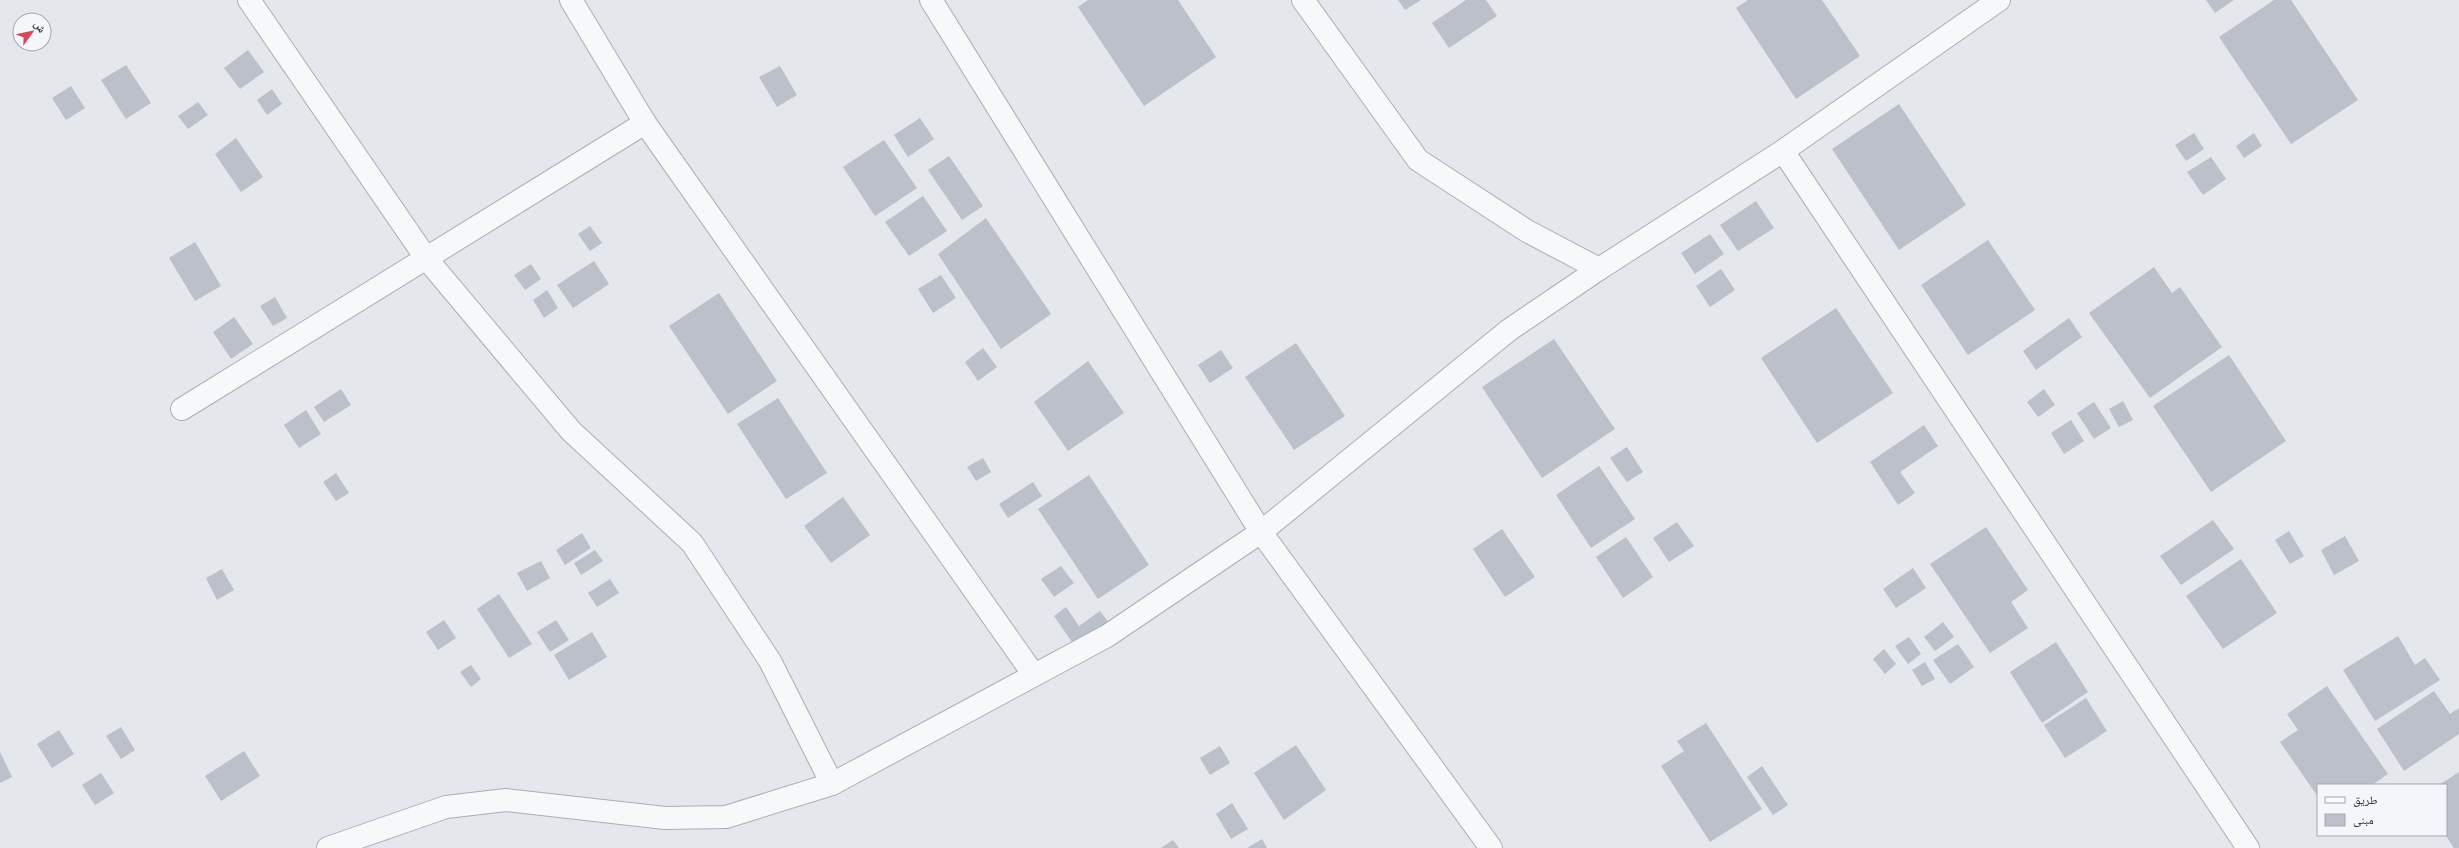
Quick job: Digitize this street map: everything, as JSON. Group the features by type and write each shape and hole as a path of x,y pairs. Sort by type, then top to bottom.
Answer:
{"street":[{"path":"249,0 426,258 571,431 692,543 770,661 832,784"},
{"path":"571,0 646,123 1034,676"},
{"path":"931,0 1261,532 1492,848"},
{"path":"1303,0 1418,160 1527,231 1599,269"},
{"path":"328,848 446,806 506,800 665,818 726,817 832,784 1107,636 1261,532 1509,330 1599,269 1783,151 2000,0"},
{"path":"182,410 646,123"},
{"path":"1783,151 2248,848"}],"building":[{"path":"1088,0 1178,0 1216,57 1144,106 1078,7"},
{"path":"1398,0 1421,0 1405,10"},
{"path":"1466,0 1486,0 1497,16 1449,48 1432,23"},
{"path":"1748,0 1822,0 1860,56 1796,99 1736,8"},
{"path":"2206,0 2234,0 2215,13"},
{"path":"2274,0 2291,0 2358,100 2291,144 2219,37"},
{"path":"248,50 264,72 240,89 224,68"},
{"path":"126,65 151,103 126,119 101,80"},
{"path":"780,66 797,95 777,107 759,77"},
{"path":"71,86 85,108 66,120 52,98"},
{"path":"272,89 282,104 267,115 257,100"},
{"path":"198,102 208,115 188,129 178,116"},
{"path":"1899,104 1966,205 1899,250 1832,149"},
{"path":"920,118 934,139 908,157 894,135"},
{"path":"2194,133 2204,149 2186,161 2175,145"},
{"path":"2254,133 2262,146 2244,158 2236,146"},
{"path":"236,138 263,177 241,192 215,154"},
{"path":"884,140 917,188 875,216 843,167"},
{"path":"949,156 983,206 962,220 928,170"},
{"path":"2211,157 2226,179 2203,195 2187,172"},
{"path":"923,196 947,231 909,256 885,222"},
{"path":"1756,201 1774,228 1738,251 1720,225"},
{"path":"986,218 1051,314 1001,349 938,254"},
{"path":"590,226 602,243 590,251 578,234"},
{"path":"1710,234 1724,254 1695,274 1681,253"},
{"path":"1988,240 2035,310 1968,355 1921,285"},
{"path":"195,242 221,286 195,301 169,258"},
{"path":"594,261 609,284 573,308 557,285"},
{"path":"531,264 541,279 525,290 514,275"},
{"path":"2154,267 2172,293 2180,287 2222,347 2150,398 2089,313"},
{"path":"1721,269 1735,290 1710,307 1696,286"},
{"path":"941,275 956,298 933,313 918,289"},
{"path":"547,290 558,308 544,318 533,300"},
{"path":"719,293 777,381 728,414 669,326"},
{"path":"275,297 287,318 273,326 260,306"},
{"path":"1836,308 1893,393 1817,443 1761,358"},
{"path":"234,317 253,344 231,359 213,332"},
{"path":"2069,318 2082,337 2036,370 2023,351"},
{"path":"1554,339 1615,429 1542,478 1482,387"},
{"path":"1296,343 1345,416 1294,450 1245,377"},
{"path":"983,348 997,367 978,381 965,362"},
{"path":"1221,350 1233,368 1210,383 1198,365"},
{"path":"2229,355 2286,441 2211,492 2153,406"},
{"path":"1088,361 1124,413 1068,451 1034,402"},
{"path":"341,389 351,405 324,422 314,407"},
{"path":"2044,389 2055,405 2038,417 2027,402"},
{"path":"778,398 827,473 786,499 737,424"},
{"path":"2123,401 2133,420 2119,427 2109,409"},
{"path":"2094,402 2111,428 2094,439 2077,413"},
{"path":"306,410 321,434 299,448 284,425"},
{"path":"2071,420 2084,441 2064,454 2051,433"},
{"path":"1924,425 1938,446 1900,472 1915,493 1898,505 1870,462"},
{"path":"1627,447 1643,472 1627,482 1610,458"},
{"path":"983,458 991,472 976,481 967,467"},
{"path":"1599,466 1635,519 1591,548 1556,495"},
{"path":"336,473 349,493 336,501 323,482"},
{"path":"1089,475 1149,565 1098,599 1038,509"},
{"path":"1033,482 1042,496 1008,518 999,504"},
{"path":"843,497 870,535 831,563 804,526"},
{"path":"2213,520 2234,549 2181,585 2160,556"},
{"path":"1677,522 1694,546 1669,562 1653,538"},
{"path":"1986,527 2028,590 2011,602 2028,628 1990,653 1930,564"},
{"path":"1502,529 1535,577 1505,597 1473,549"},
{"path":"2289,531 2304,556 2290,564 2275,540"},
{"path":"582,533 591,548 565,565 556,550"},
{"path":"2345,536 2359,561 2334,575 2321,550"},
{"path":"1626,537 1653,577 1623,598 1596,557"},
{"path":"595,550 603,561 581,575 574,563"},
{"path":"2241,559 2277,613 2223,649 2186,596"},
{"path":"541,561 550,578 527,591 517,573"},
{"path":"1061,566 1074,583 1054,597 1041,579"},
{"path":"1913,568 1926,588 1896,608 1883,589"},
{"path":"222,569 234,590 217,600 206,578"},
{"path":"610,579 619,593 597,607 588,593"},
{"path":"499,594 532,644 509,658 477,609"},
{"path":"1066,607 1079,626 1100,611 1110,624 1076,648 1054,616"},
{"path":"444,620 456,638 438,650 426,632"},
{"path":"556,620 569,640 550,652 537,632"},
{"path":"1943,622 1954,637 1935,651 1924,637"},
{"path":"592,632 607,657 569,680 554,655"},
{"path":"2398,636 2415,665 2425,658 2440,680 2375,721 2343,670"},
{"path":"1909,637 1921,654 1908,664 1895,646"},
{"path":"2056,642 2088,692 2042,723 2010,672"},
{"path":"1958,644 1974,667 1950,684 1933,660"},
{"path":"1884,649 1896,664 1885,674 1873,659"},
{"path":"1925,662 1935,679 1922,686 1912,670"},
{"path":"471,665 481,679 471,687 460,672"},
{"path":"2327,686 2388,774 2373,784 2317,784 2317,796 2280,742 2298,730 2287,714"},
{"path":"2434,691 2450,714 2459,708 2459,734 2404,771 2377,729"},
{"path":"2086,698 2107,731 2065,758 2044,725"},
{"path":"1706,723 1762,809 1710,842 1661,766 1684,751 1677,741"},
{"path":"121,727 135,750 121,759 106,736"},
{"path":"59,730 74,754 52,768 37,744"},
{"path":"1296,745 1326,790 1284,820 1254,773"},
{"path":"1220,746 1230,763 1210,775 1200,758"},
{"path":"244,751 260,776 221,801 205,776"},
{"path":"0,752 12,777 0,783"},
{"path":"1762,766 1788,805 1773,815 1747,777"},
{"path":"2459,772 2459,848 2454,848 2446,836 2447,784 2441,784"},
{"path":"101,773 114,793 95,805 82,785"},
{"path":"1232,803 1248,829 1231,839 1216,814"},
{"path":"1262,839 1267,848 1247,848"},
{"path":"1173,840 1179,848 1161,848"}]}
